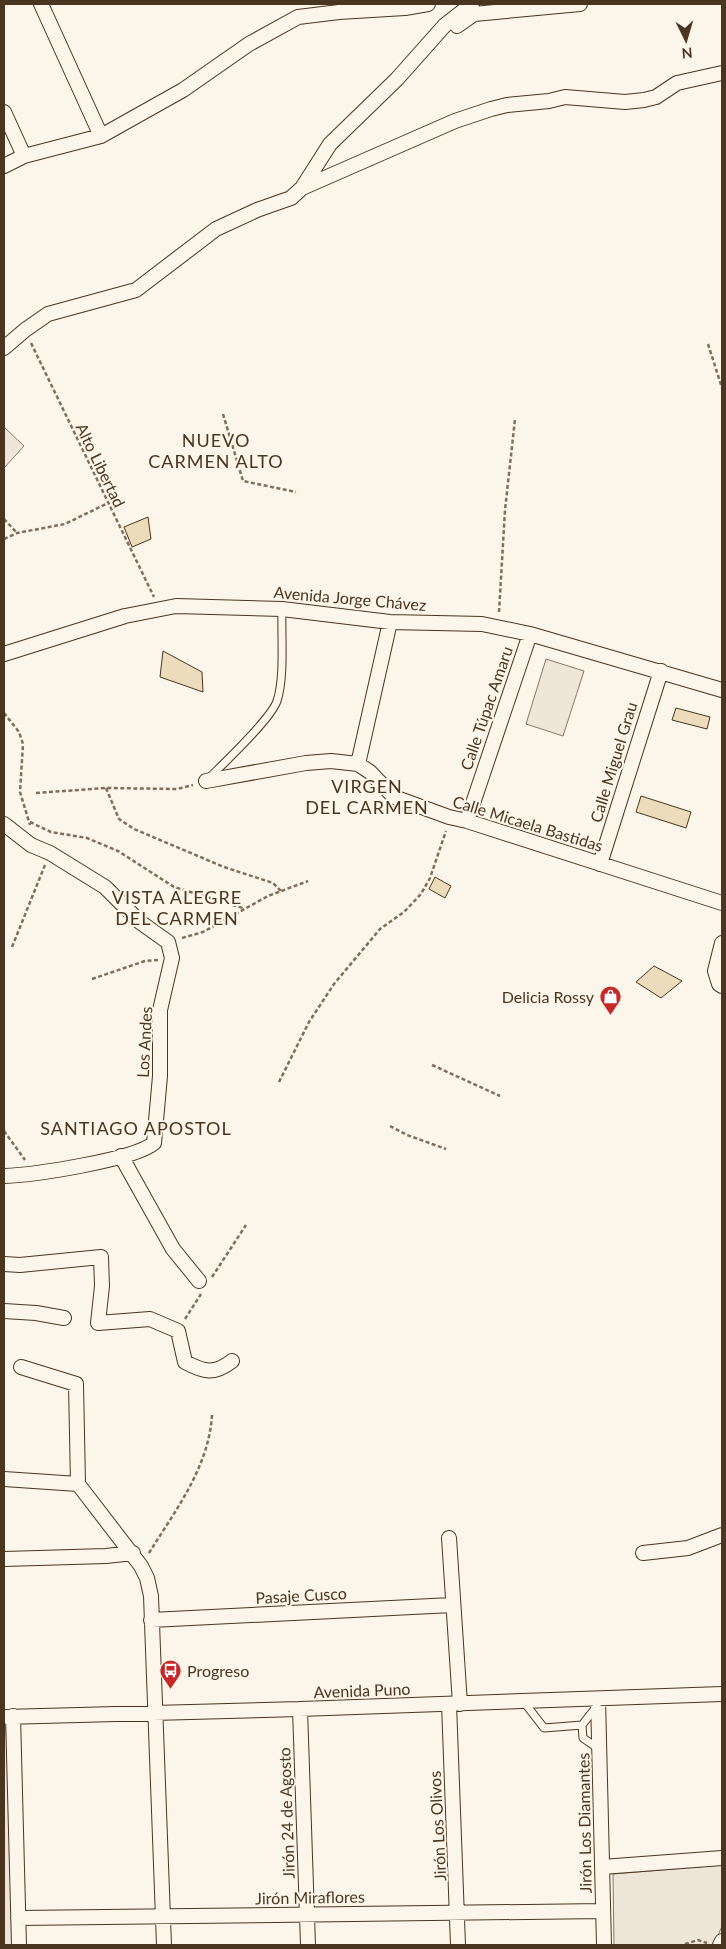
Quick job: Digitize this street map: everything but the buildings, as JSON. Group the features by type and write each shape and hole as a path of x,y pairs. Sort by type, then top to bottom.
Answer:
{"street":[{"path":"41,4 101,136"},
{"path":"4,166 24,156 101,136 182,90 249,44 298,17 339,12 405,8 428,4"},
{"path":"4,348 48,314 136,290 216,229 257,210 291,198 302,188 330,144 397,79 445,25 472,4"},
{"path":"434,38 440,39 474,14 580,4"},
{"path":"302,188 455,121 490,108 507,104 549,101 565,97 625,102 644,100 656,97 677,84 722,73"},
{"path":"4,112 24,156"},
{"name":"Avenida Jorge Chávez","path":"4,654 125,616 176,606 282,609 390,622 458,622 498,627 530,634 722,690"},
{"path":"206,781 306,763 331,761 358,764 390,622"},
{"name":"Calle Túpac Amaru","path":"466,821 530,634"},
{"name":"Calle Miguel Grau","path":"600,864 660,671"},
{"name":"Calle Micaela Bastidas","path":"358,764 370,772 394,797 450,817 722,903"},
{"path":"4,824 32,845 50,853 105,886 140,922 168,942"},
{"name":"Los Andes","path":"4,1176 58,1170 120,1156 150,1147 154,1143 160,1076 160,1010 172,958 168,942"},
{"path":"722,943 715,971 719,984 722,986"},
{"path":"120,1156 173,1249 198,1281"},
{"path":"4,1264 20,1265 101,1257 102,1286 98,1323 150,1318 178,1331 185,1362 203,1371 222,1369 232,1361"},
{"path":"4,1311 36,1313 64,1318"},
{"path":"21,1367 76,1384 78,1484 121,1541 133,1553 142,1566 147,1578 151,1596 164,1945"},
{"path":"4,1479 78,1484"},
{"path":"643,1553 688,1548 722,1535"},
{"name":"Jirón Los Olivos","path":"449,1538 452,1605 458,1945"},
{"path":"4,1559 133,1553"},
{"name":"Pasaje Cusco","path":"151,1620 452,1605"},
{"name":"Avenida Puno","path":"8,1716 300,1710 524,1702 598,1702 722,1694"},
{"name":"Jirón Los Diamantes","path":"598,1702 604,1945"},
{"name":"Jirón 24 de Agosto","path":"300,1710 308,1945"},
{"path":"8,1716 19,1945"},
{"path":"602,1867 722,1858"},
{"name":"Jirón Miraflores","path":"18,1918 603,1911"},
{"path":"720,1945 722,1941"}],"lane":[{"path":"206,781 277,703 280,686 282,609"},
{"path":"524,1702 544,1728 582,1726"},
{"path":"598,1702 582,1726 584,1738 599,1749"}],"path":[{"name":"Alto Libertad","path":"25,330 69,426 92,467 160,610"},
{"path":"708,344 722,388"},
{"path":"223,414 243,481 296,492"},
{"path":"498,627 505,510 515,419"},
{"path":"4,539 17,533 65,524 108,503"},
{"path":"4,519 17,533"},
{"path":"4,713 19,732 23,744 20,792 28,821 32,827"},
{"path":"36,793 106,788 176,789 206,781"},
{"path":"106,788 119,819 134,829 224,867 273,883 282,891"},
{"path":"279,1082 309,1022 334,984 380,929 404,912 420,894 430,878 450,817"},
{"path":"28,821 51,832 87,838 118,851 174,887 244,908"},
{"path":"12,947 50,853"},
{"path":"168,942 203,932 268,896 308,881"},
{"path":"92,979 145,962 172,958"},
{"path":"432,1065 500,1096"},
{"path":"390,1126 407,1135 446,1149"},
{"path":"4,1131 34,1173"},
{"path":"142,1566 192,1482 211,1431 212,1415"},
{"path":"684,1944 698,1940 712,1945"}],"shaded area":[{"path":"4,427 24,446 4,468"},
{"path":"546,659 584,671 563,736 526,724"},
{"path":"4,1728 6,1728 14,1945 4,1945"},
{"path":"722,1865 722,1926 714,1945 614,1945 613,1874"}],"place":[{"name":"Delicia Rossy","path":"610,1015"},
{"name":"Progreso","path":"171,1689"}],"district":[{"name":"NUEVO CARMEN ALTO","path":"216,450"},
{"name":"VIRGEN DEL CARMEN","path":"367,796"},
{"name":"VISTA ALEGRE DEL CARMEN","path":"177,908"},
{"name":"SANTIAGO APOSTOL","path":"136,1128"}]}
